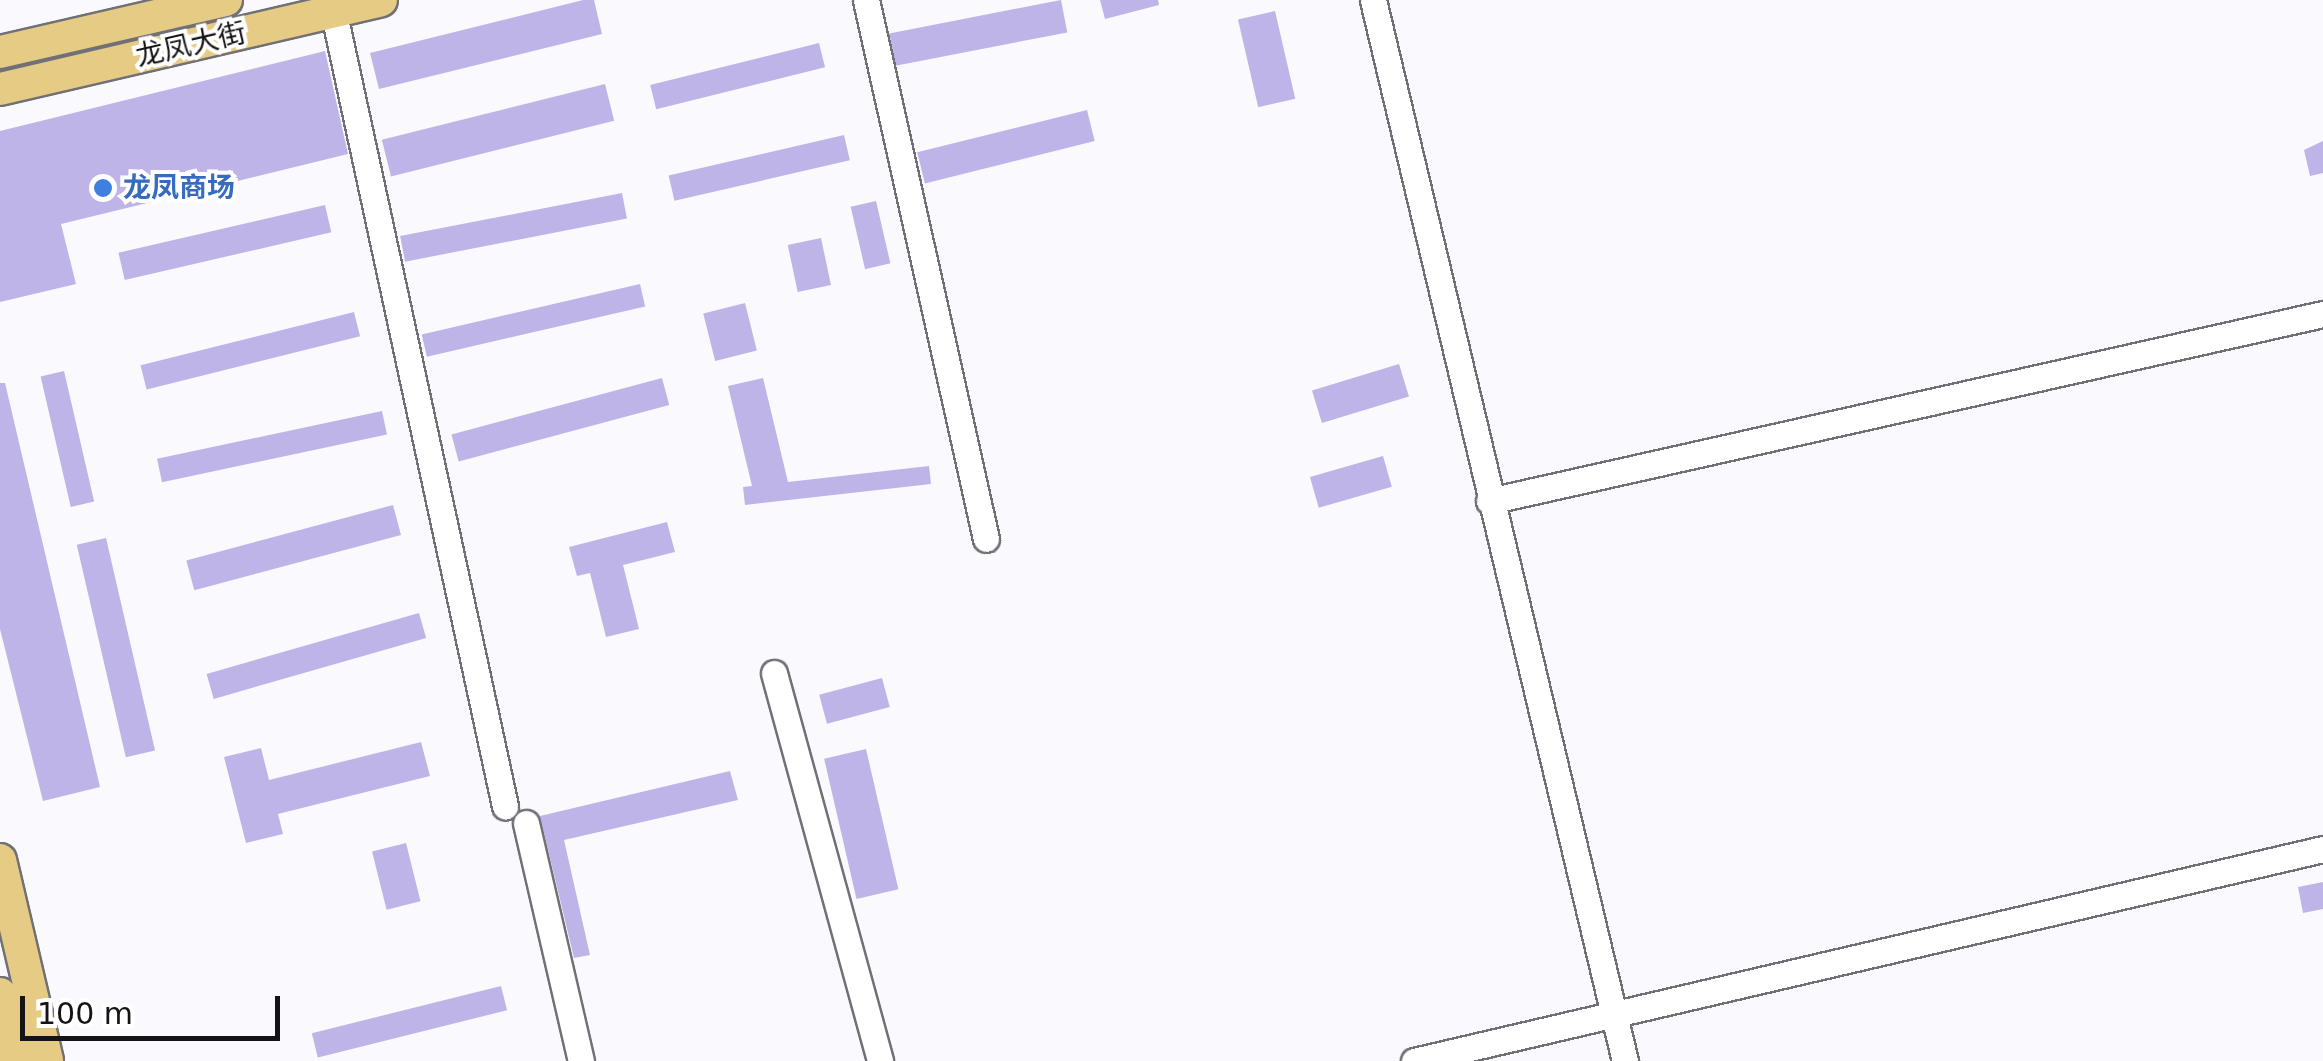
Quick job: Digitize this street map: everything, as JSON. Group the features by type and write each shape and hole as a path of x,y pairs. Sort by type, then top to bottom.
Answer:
{"main road":[{"name":"龙凤大街","path":"0,52 226,0"},
{"name":"龙凤大街","path":"0,89 332,6 381,0"},
{"path":"0,860 47,1061"},
{"path":"0,994 16,1061"}],"street":[{"path":"866,0 986,539"},
{"path":"1374,0 1624,1061"},
{"path":"332,6 505,806"},
{"path":"1489,501 2323,314"},
{"path":"774,672 880,1061"},
{"path":"526,823 581,1061"},
{"path":"1414,1061 2323,849"}],"building":[{"path":"594,0 602,34 379,89 370,53"},
{"path":"1061,0 1067,32 896,66 889,33"},
{"path":"1100,0 1158,0 1159,5 1105,19"},
{"path":"1275,11 1295,99 1258,107 1238,20"},
{"path":"819,43 825,67 656,109 650,85"},
{"name":"龙凤商场","path":"325,51 348,154 61,224 76,284 0,302 0,131"},
{"path":"605,84 614,121 391,177 382,140"},
{"path":"1087,110 1095,141 925,183 917,152"},
{"path":"844,135 850,160 674,201 669,175"},
{"path":"2323,141 2323,173 2310,176 2304,150"},
{"path":"622,193 627,219 405,262 400,236"},
{"path":"876,201 890,263 865,269 851,207"},
{"path":"325,205 331,232 125,280 118,253"},
{"path":"821,238 831,285 798,292 788,245"},
{"path":"640,284 645,306 427,357 422,334"},
{"path":"745,303 757,351 715,361 703,313"},
{"path":"354,312 360,336 147,389 141,365"},
{"path":"1399,364 1409,397 1322,423 1312,391"},
{"path":"64,371 94,502 71,507 41,376"},
{"path":"662,378 669,405 459,461 451,434"},
{"path":"763,378 788,482 929,466 931,484 745,505 743,487 752,486 728,386"},
{"path":"0,383 5,383 100,787 43,801 0,629"},
{"path":"382,411 387,434 162,482 157,459"},
{"path":"1383,456 1392,487 1319,508 1310,477"},
{"path":"393,505 401,535 194,590 186,560"},
{"path":"667,522 675,552 623,565 639,629 606,637 590,573 577,576 569,547"},
{"path":"106,538 155,750 126,757 77,545"},
{"path":"419,613 426,638 214,699 207,674"},
{"path":"882,678 890,707 827,724 819,695"},
{"path":"421,742 430,776 278,814 283,834 246,843 224,757 261,748 269,780"},
{"path":"866,749 898,889 856,899 824,759"},
{"path":"730,771 738,800 564,840 590,955 574,958 540,816"},
{"path":"406,843 421,901 387,910 372,851"},
{"path":"2323,882 2323,909 2303,913 2298,887"},
{"path":"501,986 507,1010 318,1057 312,1033"}],"place":[{"name":"龙凤商场","path":"103,188"}]}
